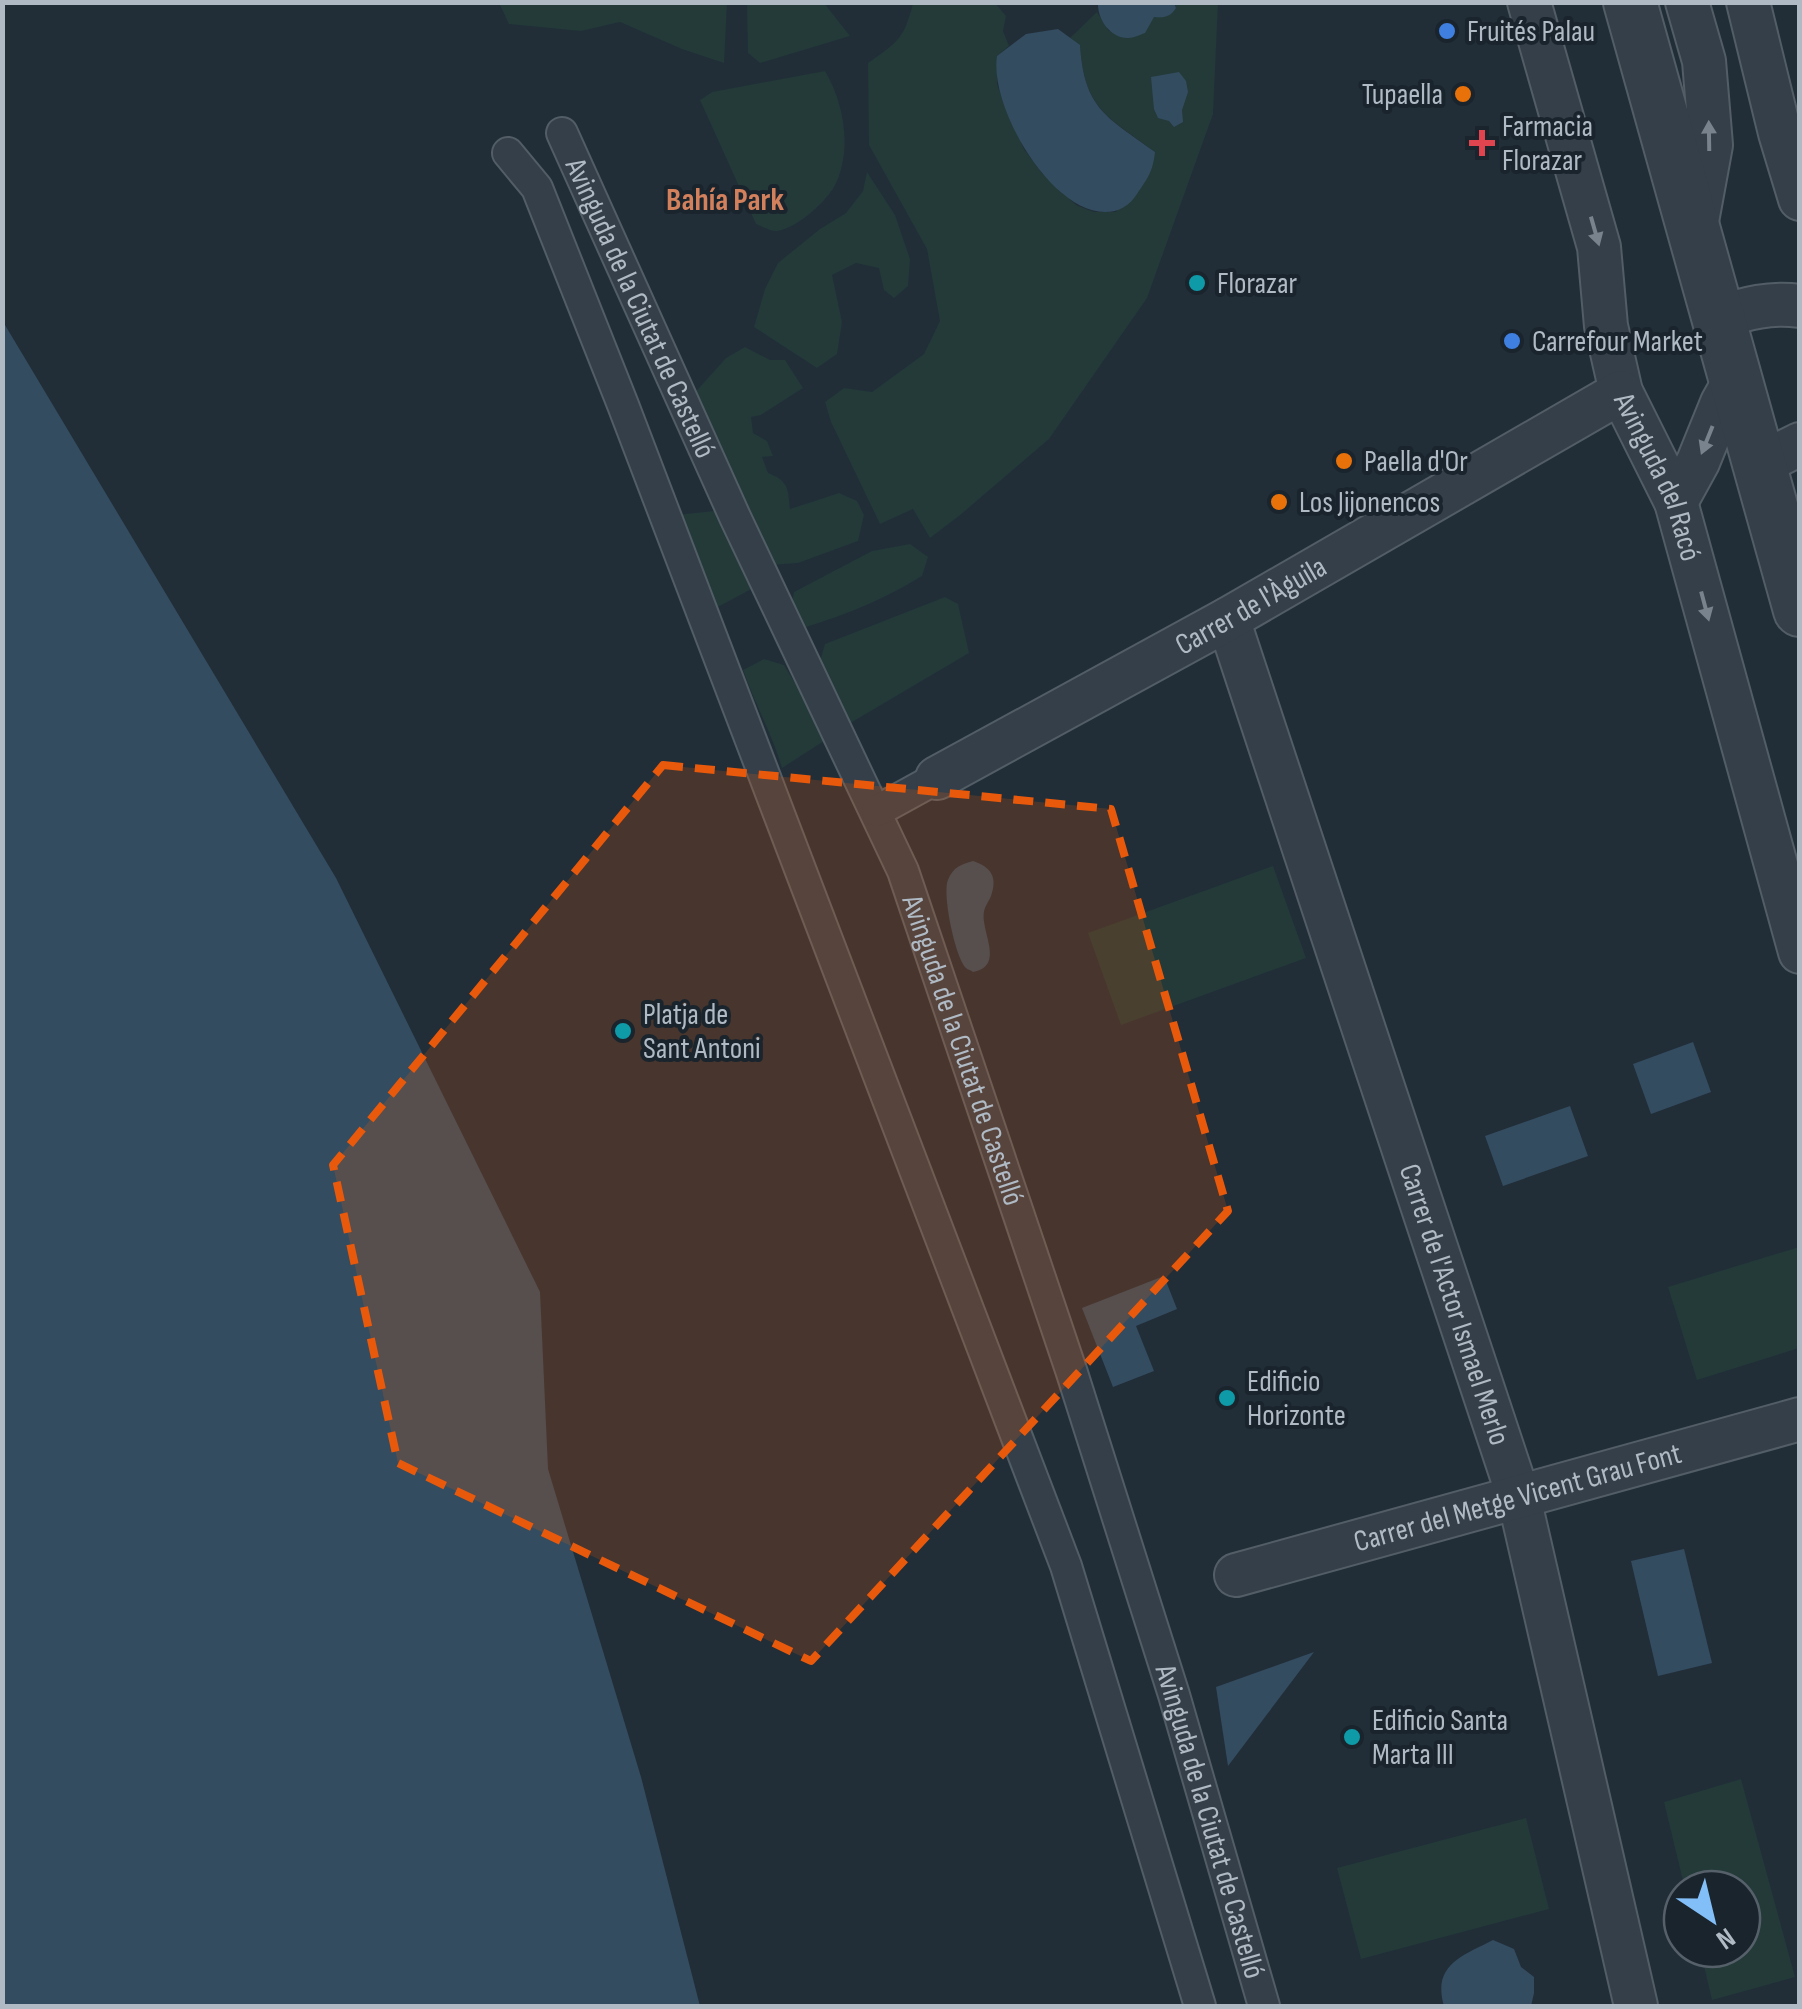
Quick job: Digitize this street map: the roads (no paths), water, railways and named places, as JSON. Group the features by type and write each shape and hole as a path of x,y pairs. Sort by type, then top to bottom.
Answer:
{"street":[{"name":"Avinguda del Racó","path":"1529,2 1599,247 1606,326 1621,392 1676,502 1800,952"},
{"path":"1630,2 1736,378 1780,454 1800,610"},
{"path":"1687,2 1704,60 1711,145 1695,232"},
{"path":"1748,2 1800,199"},
{"name":"Avinguda de la Ciutat de Castelló","path":"562,133 735,517 903,871 1072,1373 1174,1695 1264,2006"},
{"name":"Avinguda de la Ciutat de Castelló","path":"508,154 538,188 1058,1547 1200,2006"},
{"path":"1719,318 1750,306 1800,306"},
{"path":"1676,502 1736,378"},
{"name":"Carrer de l'Àguila","path":"876,811 1228,618 1621,392"},
{"name":"Carrer de l'Actor Ismael Merlo","path":"1228,618 1519,1498 1636,2006"},
{"name":"Carrer del Metge Vicent Grau Font","path":"1236,1575 1800,1419"}],"water":[{"path":"1098,2 1174,3 1176,8 1167,16 1154,17 1145,33 1128,38 1116,35 1106,26"},
{"path":"1058,29 1080,45 1087,84 1101,109 1155,152 1144,183 1131,202 1119,209 1105,212 1084,207 1064,195 1027,153 1003,101 997,56 1026,34"},
{"path":"1179,72 1188,92 1183,122 1174,127 1158,118 1151,77"},
{"path":"2,320 336,878 540,1292 548,1469 641,1777 700,2006 3,2006"},
{"path":"973,861 988,870 994,883 984,911 990,955 983,968 973,972 962,962 954,939 947,887 955,869"},
{"path":"1693,1042 1711,1092 1651,1114 1633,1064"},
{"path":"1570,1106 1588,1156 1503,1186 1485,1136"},
{"path":"1164,1276 1177,1309 1136,1326 1154,1371 1113,1387 1082,1308"},
{"path":"1684,1549 1712,1663 1658,1676 1631,1561"},
{"path":"1314,1652 1228,1766 1216,1687"},
{"path":"1493,1940 1514,1949 1521,1967 1534,1977 1531,2006 1444,2006 1441,1992 1446,1971 1461,1957"}],"place":[{"name":"Fruités Palau","path":"1447,31"},
{"name":"Tupaella","path":"1463,94"},
{"name":"Farmacia Florazar","path":"1482,143"},
{"name":"Florazar","path":"1197,283"},
{"name":"Carrefour Market","path":"1512,341"},
{"name":"Paella d'Or","path":"1344,461"},
{"name":"Los Jijonencos","path":"1279,502"},
{"name":"Platja de Sant Antoni","path":"623,1031"},
{"name":"Edificio Horizonte","path":"1227,1398"},
{"name":"Edificio Santa Marta III","path":"1352,1737"}],"district":[{"name":"Bahía Park","path":"725,199"}]}
